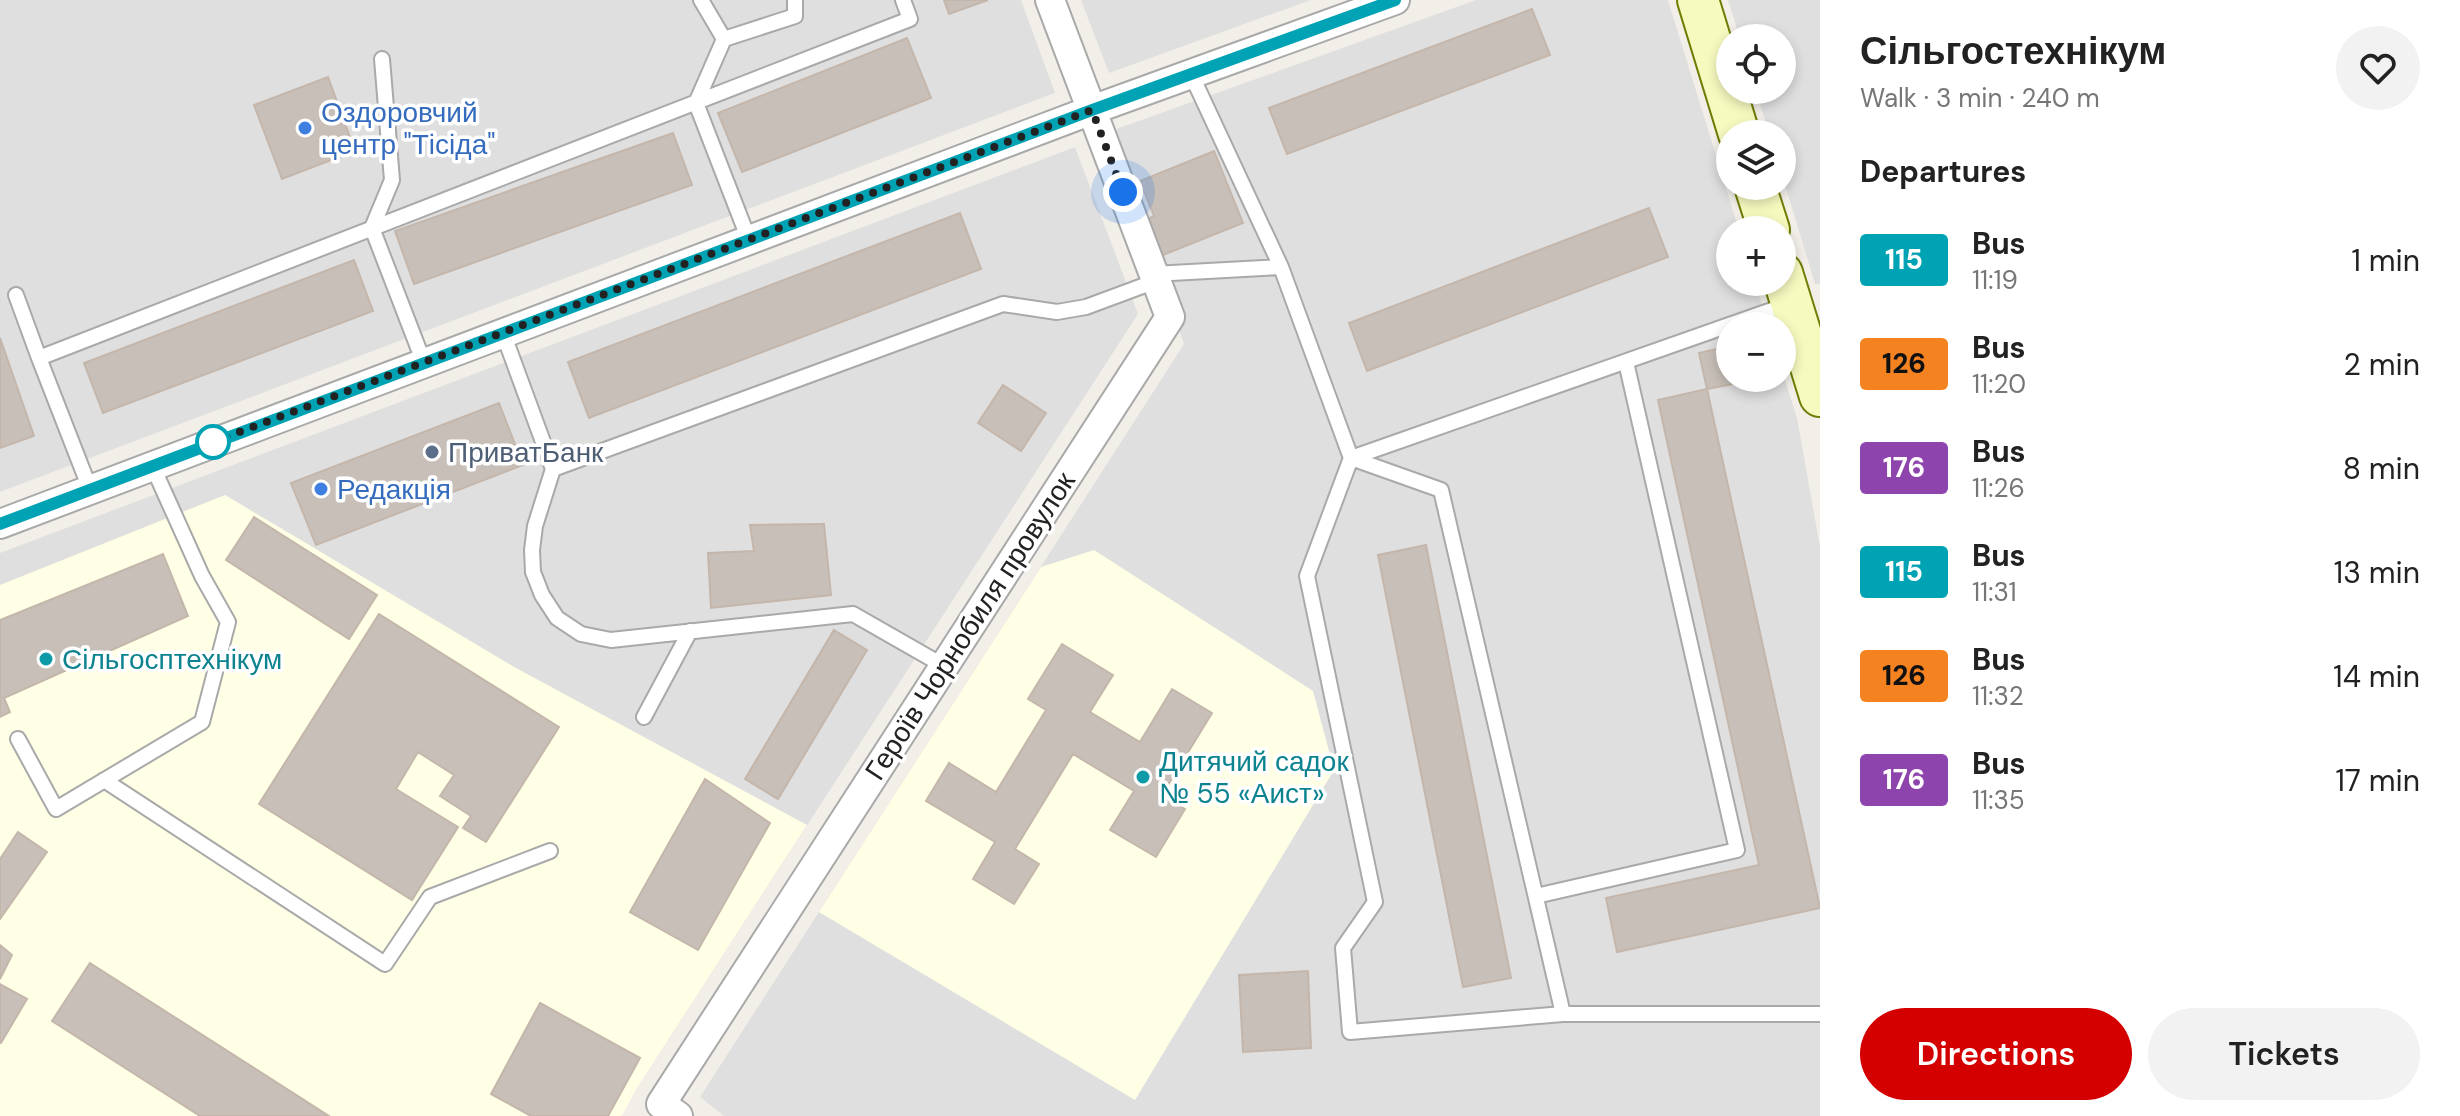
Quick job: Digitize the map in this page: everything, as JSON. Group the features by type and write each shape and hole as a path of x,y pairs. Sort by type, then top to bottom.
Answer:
{"main road":[{"path":"1698,0 1735,120"},
{"path":"1797,301 1820,396"}],"street":[{"name":"Героїв Чорнобиля провулок","path":"665,1112 944,666 1170,317 1050,0"},
{"path":"0,524 1092,110 1395,0"}],"lane":[{"path":"701,0 724,39"},
{"path":"749,240 696,103 724,39 795,16 795,0"},
{"path":"39,358 910,19 903,0"},
{"path":"382,59 392,180 372,228 424,363"},
{"path":"1191,74 1281,267 1351,458 1307,576 1375,902 1343,948 1350,1032 1563,1014 1820,1014"},
{"path":"553,469 1003,304 1057,312 1086,307 1155,277 1281,267"},
{"path":"16,295 90,489"},
{"path":"1351,458 1797,301"},
{"path":"503,333 553,469 535,526 532,550 533,572 542,595 557,618 581,634 611,640 853,614 944,666"},
{"path":"1536,896 1737,850 1626,362"},
{"path":"1351,458 1441,490 1563,1014"},
{"path":"18,739 56,809 202,722 228,622 202,576 152,465"},
{"path":"644,717 690,631"},
{"path":"104,780 385,964 430,897 550,851"}],"shaded area":[{"path":"0,0 1021,0 1055,93 0,492"},
{"path":"1081,0 1311,0 1109,73"},
{"path":"1476,0 1668,0 1716,155 1716,200 1730,200 1735,216 1716,216 1716,296 1759,296 1764,312 1716,312 1716,392 1789,392 1797,418 1820,547 1820,1116 724,1116 700,1097 1184,344 1108,132"},
{"path":"1728,0 1820,0 1820,284 1815,284 1790,200 1796,200 1796,120 1765,120 1760,104 1796,104 1796,24 1736,24"},
{"path":"1075,147 1138,314 637,1088 622,1116 0,1116 0,553"},
{"path":"225,495 516,668 807,825 622,1116 0,1116 0,585"},
{"path":"1094,550 1313,691 1334,770 1135,1100 819,912 1041,567"}],"building":[{"path":"944,0 988,0 949,14"},
{"path":"1532,9 1550,55 1287,154 1269,108"},
{"path":"907,38 931,98 742,172 718,113"},
{"name":"Оздоровчий центр \"Тісіда\"","path":"328,77 355,151 282,179 254,105"},
{"path":"673,133 692,185 414,284 395,231"},
{"path":"1214,151 1243,223 1158,257 1144,221 1154,216 1140,181"},
{"path":"1649,208 1668,257 1367,371 1349,323"},
{"path":"960,213 981,269 589,418 568,362"},
{"path":"354,260 373,311 103,413 84,363"},
{"path":"0,338 34,436 0,448"},
{"path":"1716,349 1716,387 1707,389 1699,353"},
{"path":"1003,385 1046,413 1021,451 978,423"},
{"path":"1707,389 1820,908 1617,952 1606,898 1759,865 1658,400"},
{"path":"499,403 523,465 316,545 291,483"},
{"path":"254,517 377,595 349,639 226,560"},
{"path":"824,524 831,595 711,608 708,553 754,551 750,525"},
{"path":"1426,545 1511,978 1463,987 1378,555"},
{"name":"Сільгосптехнікум","path":"163,554 188,616 4,698 10,712 0,717 0,620"},
{"path":"379,614 559,727 486,842 463,828 471,816 440,796 454,775 418,752 396,789 458,827 412,900 259,804"},
{"path":"834,630 867,650 778,799 745,779"},
{"name":"Дитячий садок № 55 «Аист»","path":"1062,644 1113,675 1090,712 1140,742 1172,689 1212,713 1162,795 1185,809 1156,857 1110,830 1134,791 1073,754 1015,849 1039,864 1014,904 973,879 995,842 926,801 949,763 996,792 1046,710 1028,699"},
{"path":"705,779 770,823 698,950 630,912"},
{"path":"18,832 47,852 0,919 0,859"},
{"path":"0,945 12,955 0,979"},
{"path":"90,963 329,1116 200,1116 52,1021"},
{"path":"1308,971 1311,1048 1243,1052 1239,975"},
{"path":"0,984 27,999 1,1043 0,1042"},
{"path":"540,1003 640,1058 608,1116 531,1116 491,1094"}],"bus line":[{"name":"115","path":"0,524 1092,110 1395,0"}],"place":[{"name":"Оздоровчий центр \"Тісіда\"","path":"305,128"},
{"name":"ПриватБанк","path":"432,452"},
{"name":"Редакція","path":"321,489"},
{"name":"Сільгосптехнікум","path":"46,659"},
{"name":"Дитячий садок № 55 «Аист»","path":"1143,777"}],"route":[{"path":"213,442 1092,110 1123,192"}]}
